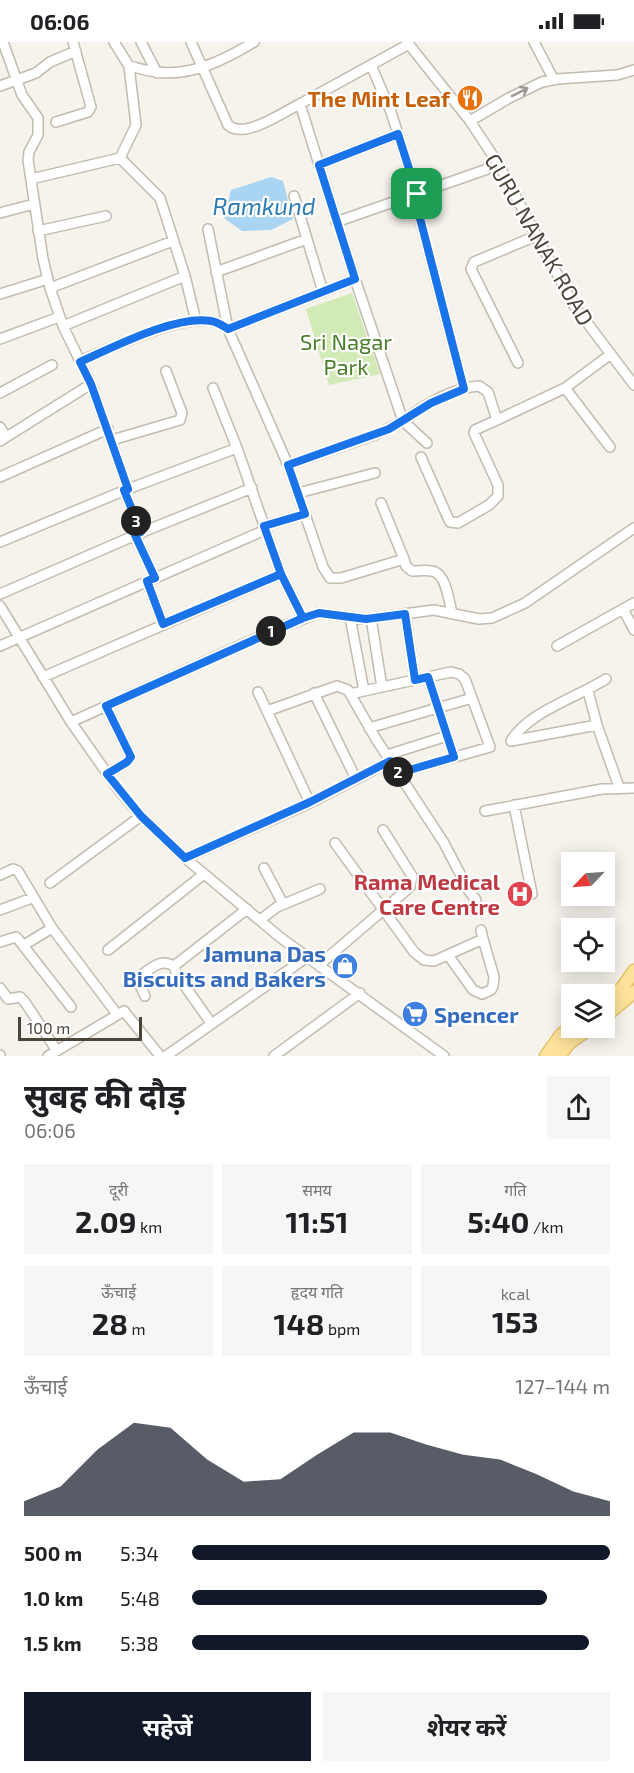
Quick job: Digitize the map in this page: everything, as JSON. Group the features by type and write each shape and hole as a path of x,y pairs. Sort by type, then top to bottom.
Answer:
{"main road":[{"path":"615,994 634,971"},
{"path":"615,1010 634,992"},
{"path":"546,1056 561,1035"},
{"path":"560,1056 569,1043 576,1038"}],"street":[{"path":"3,42 22,95 38,118 38,135 29,152 28,160 38,231 49,283 61,321 91,384 112,440 163,624"},
{"path":"114,42 129,66 136,124 120,158"},
{"path":"141,42 157,73"},
{"path":"190,42 228,125 237,130 252,127 300,104 408,43"},
{"path":"129,66 157,73 202,68 254,42"},
{"path":"534,42 554,80"},
{"name":"GURU NANAK ROAD","path":"408,43 470,121 499,165 573,304 634,385"},
{"path":"0,86 36,73 74,47 91,107 88,112 57,122"},
{"path":"371,65 387,98 416,195 464,389"},
{"path":"470,121 526,88 554,80 617,75 634,70"},
{"path":"300,104 336,222 403,421 427,442"},
{"path":"319,165 398,134"},
{"path":"31,179 120,158"},
{"path":"120,158 160,198 185,276 196,321"},
{"path":"336,222 499,165"},
{"path":"294,196 323,292"},
{"path":"0,213 34,204"},
{"path":"38,231 106,216"},
{"path":"208,229 228,329 288,465 323,567 330,578 341,578 404,559"},
{"path":"518,363 471,269 474,262 536,236"},
{"path":"216,272 307,239"},
{"path":"0,294 49,283 173,241"},
{"path":"0,339 61,321 185,276"},
{"path":"228,329 355,279"},
{"path":"80,362 162,329 196,321 219,323 228,329"},
{"path":"420,457 450,522 458,523 489,505 498,496 498,485 474,434 475,430 565,388 611,354"},
{"path":"0,393 52,365"},
{"path":"112,440 180,420 182,412 166,371"},
{"path":"0,426 3,439 91,384"},
{"path":"288,465 377,434 431,403 464,389 479,387 488,392 497,420"},
{"path":"213,388 252,488 281,574 303,618"},
{"path":"565,388 610,447"},
{"path":"0,477 108,429"},
{"path":"0,542 126,489 237,448"},
{"path":"298,494 375,473"},
{"path":"0,594 252,488"},
{"path":"381,503 404,559 412,571 438,573 452,613"},
{"path":"0,646 265,528 305,514"},
{"path":"71,722 303,618 319,613 371,618 434,610 479,619 492,618 509,612 634,528"},
{"path":"43,677 281,574"},
{"path":"557,646 634,603"},
{"path":"0,606 71,722 107,774 141,816 185,858 260,920 307,957 360,993 444,1056"},
{"path":"624,609 634,630"},
{"path":"405,614 415,680"},
{"path":"350,617 364,691"},
{"path":"371,618 382,687"},
{"path":"350,694 451,672 465,679 490,747 399,773"},
{"path":"428,677 454,757"},
{"path":"597,725 511,741 515,734 528,723 606,679"},
{"path":"267,711 314,693 337,686 343,687 350,694 369,728 444,843 468,891 476,900"},
{"path":"588,691 597,725 619,787"},
{"path":"258,692 310,802"},
{"path":"314,693 356,779"},
{"path":"369,728 472,698"},
{"path":"106,706 131,757 107,774"},
{"path":"185,858 310,802 356,779 389,758 447,736"},
{"path":"485,811 619,787 634,788"},
{"path":"514,805 532,894"},
{"path":"50,883 141,816"},
{"path":"319,965 407,891 412,880 383,830"},
{"path":"335,843 414,952 424,960 434,961 448,955 482,934 494,977 493,986 482,994 473,990 448,955"},
{"path":"264,868 283,904"},
{"path":"0,874 16,869 52,928 117,1014"},
{"path":"108,950 204,874"},
{"path":"260,920 283,904 320,889"},
{"path":"0,910 32,897"},
{"path":"174,966 247,909"},
{"path":"24,945 52,928"},
{"path":"0,942 15,937 24,945 71,1007"},
{"path":"166,1056 307,957"},
{"path":"145,996 139,983 140,976 159,963 167,962 174,966 177,975 212,1023"},
{"path":"0,988 8,999 18,997 22,999 57,1050"},
{"path":"274,1056 360,993"},
{"path":"48,1056 124,1011 160,1056"}],"green space":[{"name":"Sri Nagar Park","path":"352,293 380,374 329,385 306,309"}],"water":[{"name":"Ramkund","path":"271,177 283,181 293,219 271,230 242,231 224,218 231,190"}],"place":[{"name":"The Mint Leaf","path":"470,98"},
{"name":"Rama Medical Care Centre","path":"520,894"},
{"name":"Jamuna Das Biscuits and Bakers","path":"345,966"},
{"name":"Spencer","path":"415,1014"}],"route":[{"path":"417,194 398,134 319,165 355,279 228,329 211,321 180,323 80,362 91,384 128,489 124,490 141,532 135,535 155,578 147,581 163,624 281,574 303,618 319,613 366,619 405,614 415,680 428,677 454,757 399,773 390,761 310,802 185,858 141,816 107,774 130,760 131,757 106,706 303,618 281,574 264,526 305,514 288,465 389,429 444,396 464,389 414,195 417,194"}]}
